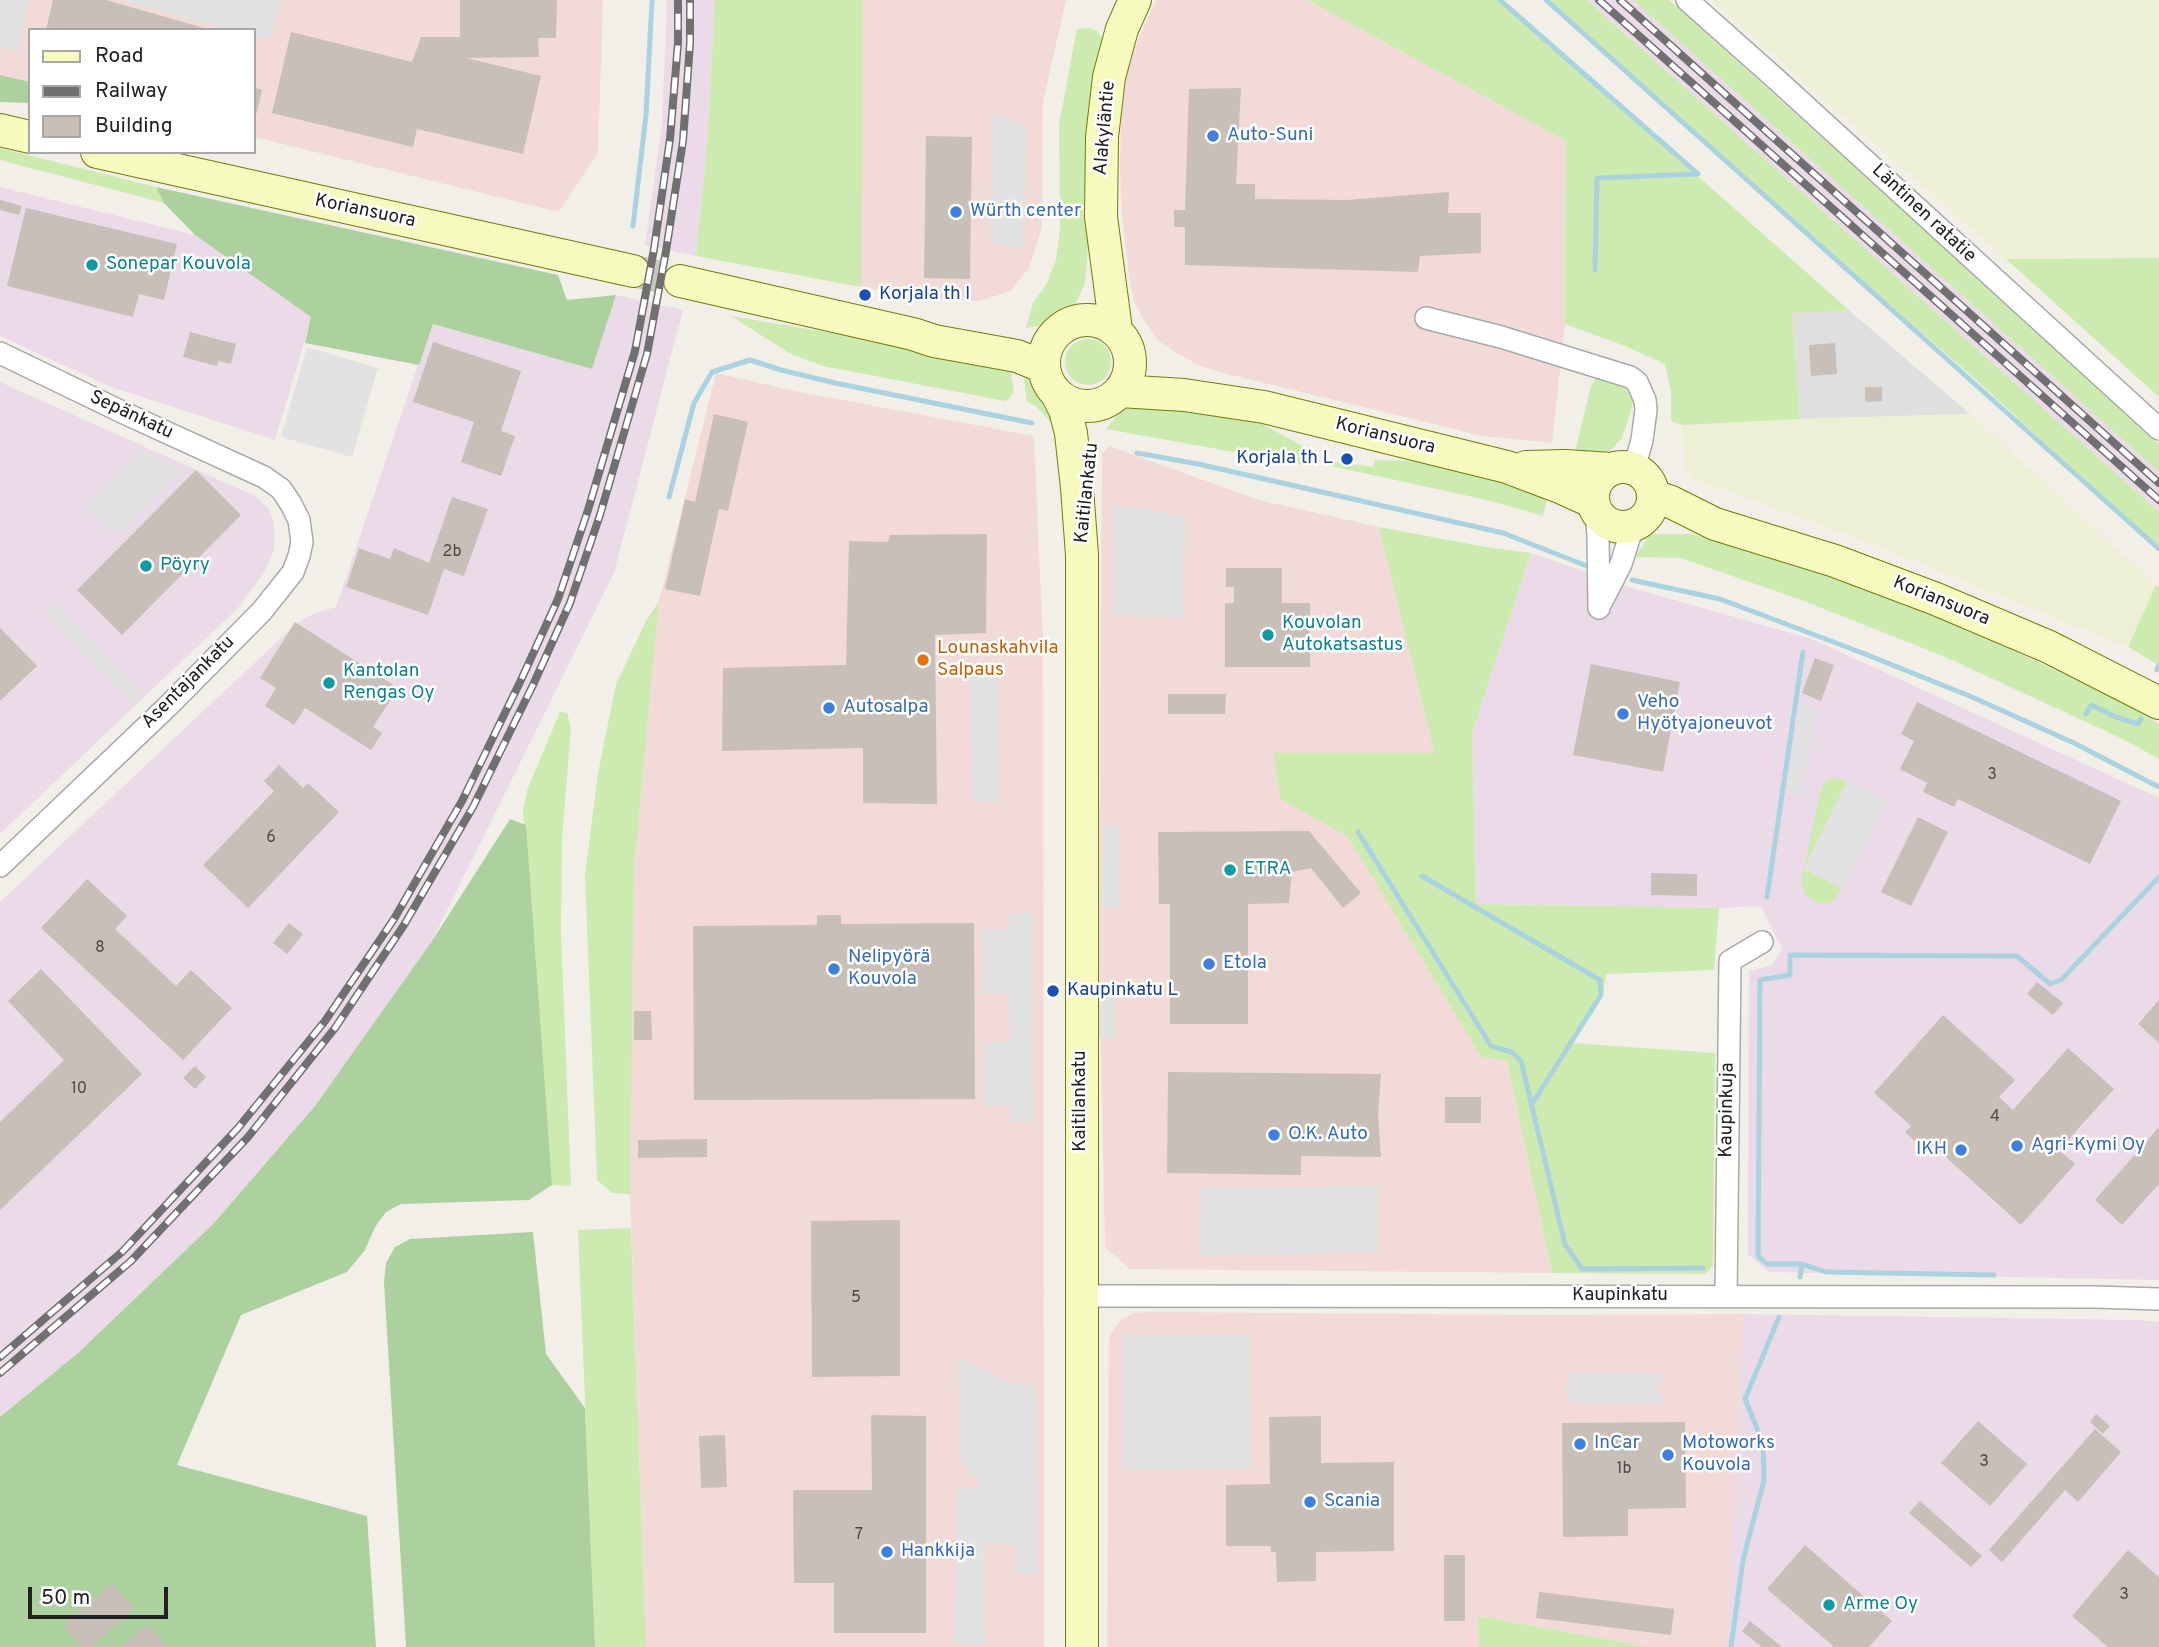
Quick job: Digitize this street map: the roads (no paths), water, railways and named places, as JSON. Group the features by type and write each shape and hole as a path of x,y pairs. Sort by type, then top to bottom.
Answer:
{"main road":[{"name":"Alakyläntie","path":"1065,326 1082,309 1095,270 1101,217 1102,137 1109,77 1122,29 1135,0"},
{"path":"0,130 28,137"},
{"name":"Koriansuora","path":"106,154 633,271"},
{"name":"Alakyläntie","path":"1101,217 1123,341"},
{"path":"680,281 934,341 1017,356 1051,381 1068,402 1080,406 1094,406 1106,402 1118,393 1127,380 1131,366 1123,341 1106,323 1094,320 1082,320 1037,335 1018,337 913,334"},
{"path":"1051,381 1045,353 1050,340 1065,326"},
{"name":"Koriansuora","path":"1123,341 1160,370 1264,407"},
{"name":"Kaitilankatu","path":"1051,381 1065,410 1071,433 1082,555"},
{"name":"Koriansuora","path":"1118,393 1184,394 1264,407 1507,467 1560,487 1595,506"},
{"name":"Kaitilankatu","path":"1082,1647 1082,555 1088,472 1094,436 1102,414 1118,393"},
{"name":"Koriansuora","path":"1507,467 1623,469"},
{"path":"1623,469 1648,480 1642,515 1622,528 1602,519 1595,506 1597,482 1604,474 1623,469"},
{"name":"Koriansuora","path":"1642,515 1661,525 1715,524 1835,561 1936,599 2049,647 2159,703"}],"street":[{"name":"Läntinen ratatie","path":"1686,0 2157,424"},
{"path":"1426,318 1501,337 1630,377 1637,382 1646,400 1642,440 1623,469"},
{"name":"Sepänkatu","path":"0,353 264,477"},
{"name":"Asentajankatu","path":"0,866 262,611 293,572 302,542 299,520 281,489 264,477"},
{"path":"1595,506 1599,608 1642,515"},
{"name":"Kaupinkuja","path":"1726,1296 1730,961 1762,942"},
{"name":"Kaupinkatu","path":"1081,1296 2159,1299"}],"waterway":[{"path":"633,226 646,115 652,0"},
{"path":"1500,0 1698,174 1597,178 1595,270"},
{"path":"1546,0 2159,549"},
{"path":"669,497 694,403 712,372 750,360 835,383 1032,423"},
{"path":"1137,453 1198,464 1503,533 1587,566"},
{"path":"1632,580 1720,599 1865,654 1972,697 2074,743 2159,787"},
{"path":"1767,897 1803,652"},
{"path":"2157,670 2159,665"},
{"path":"2086,714 2091,705 2138,724 2141,719"},
{"path":"1358,832 1491,1046 1512,1052 1521,1061 1565,1244 1582,1269 1703,1268"},
{"path":"1422,876 1600,980 1601,995 1532,1104"},
{"path":"1994,1275 1826,1272 1802,1264 1767,1264 1758,1256 1760,980 1790,975 1790,955 2017,956 2050,984 2061,980 2159,877"},
{"path":"1800,1277 1802,1264"},
{"path":"1731,1647 1743,1560 1764,1480 1763,1443 1745,1399 1779,1317"}],"tunnel":[{"path":"633,271 680,281"}],"railway":[{"path":"0,1357 123,1251 238,1128 325,1021 394,919 462,801 558,599 588,510 635,351 654,249 670,139 678,43 678,0"},
{"path":"0,1373 131,1261 248,1137 335,1028 404,925 473,807 570,603 600,515 647,354 683,141 690,43 690,0"},
{"path":"1599,0 2159,500"},
{"path":"1620,0 2159,483"}],"place":[{"name":"Auto-Suni","path":"1213,136"},
{"name":"Würth center","path":"956,212"},
{"name":"Sonepar Kouvola","path":"92,265"},
{"name":"Korjala th I","path":"865,295"},
{"name":"Korjala th L","path":"1347,459"},
{"name":"Pöyry","path":"146,566"},
{"name":"Kouvolan Autokatsastus","path":"1268,635"},
{"name":"Lounaskahvila Salpaus","path":"923,660"},
{"name":"Kantolan Rengas Oy","path":"329,683"},
{"name":"Autosalpa","path":"829,708"},
{"name":"Veho Hyötyajoneuvot","path":"1623,714"},
{"name":"ETRA","path":"1230,870"},
{"name":"Etola","path":"1209,964"},
{"name":"Nelipyörä Kouvola","path":"834,969"},
{"name":"Kaupinkatu L","path":"1053,991"},
{"name":"O.K. Auto","path":"1274,1135"},
{"name":"Agri-Kymi Oy","path":"2017,1146"},
{"name":"IKH","path":"1961,1150"},
{"name":"InCar","path":"1580,1444"},
{"name":"Motoworks Kouvola","path":"1668,1455"},
{"name":"Scania","path":"1310,1502"},
{"name":"Hankkija","path":"887,1552"},
{"name":"Arme Oy","path":"1829,1605"}]}
